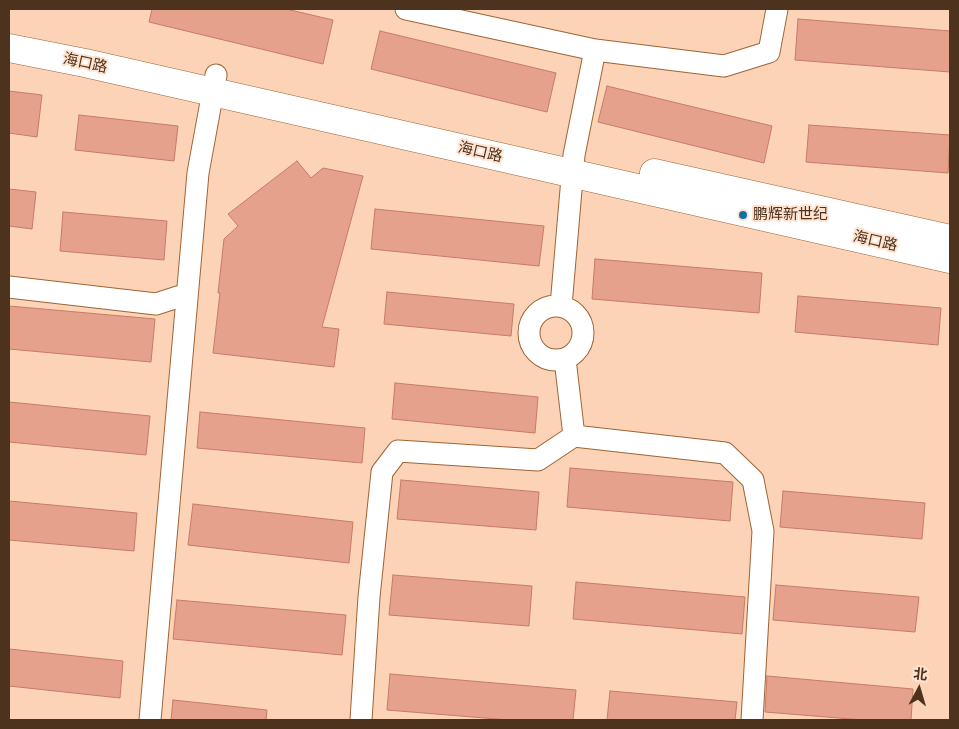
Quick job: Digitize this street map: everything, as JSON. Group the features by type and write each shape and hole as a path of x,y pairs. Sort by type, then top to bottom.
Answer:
{"main road":[{"name":"海口路","path":"9,31 86,46 215,84"},
{"name":"海口路","path":"9,48 85,63 215,84 574,164 950,239"},
{"name":"海口路","path":"574,164 950,259"}],"street":[{"path":"406,9 595,50 724,66 768,52 777,9"},
{"path":"561,306 574,164 595,50"},
{"path":"150,720 198,173 215,84"},
{"path":"9,288 156,304 187,294"},
{"path":"561,306 569,309 581,322 584,331 583,340 573,355 565,359 556,361 539,355 529,340 531,322 543,309 561,306"},
{"path":"565,359 574,436"},
{"path":"361,720 369,597 382,472 398,451 538,460 574,436 725,453 753,480 763,531 752,720"}],"building":[{"path":"152,9 286,9 333,20 323,64 149,22"},
{"path":"798,19 950,31 950,72 795,60"},
{"path":"380,31 556,73 547,112 371,69"},
{"path":"607,86 772,126 764,163 598,122"},
{"path":"9,91 42,95 37,137 9,133"},
{"path":"79,115 178,126 174,161 75,150"},
{"path":"809,125 950,135 948,173 806,162"},
{"path":"297,161 311,178 323,168 363,176 322,327 339,329 334,367 213,353 224,239 238,226 228,214"},
{"path":"9,189 36,192 32,229 9,226"},
{"path":"375,209 544,226 539,266 371,249"},
{"path":"63,212 167,221 164,260 60,251"},
{"path":"595,259 762,273 759,313 592,299"},
{"path":"387,292 514,304 511,336 384,324"},
{"path":"798,296 941,308 938,345 795,332"},
{"path":"9,306 155,319 151,362 9,349"},
{"path":"395,383 538,397 535,433 392,419"},
{"path":"9,402 150,416 146,455 9,442"},
{"path":"200,412 365,428 362,463 197,448"},
{"path":"570,468 733,482 730,521 567,507"},
{"path":"401,480 539,492 536,530 397,519"},
{"path":"783,491 925,503 922,539 780,527"},
{"path":"9,501 137,513 134,551 9,540"},
{"path":"193,504 353,522 349,563 188,545"},
{"path":"393,575 532,586 529,626 389,615"},
{"path":"576,582 745,597 742,634 573,619"},
{"path":"776,585 919,597 915,632 773,620"},
{"path":"177,600 346,615 342,655 173,639"},
{"path":"9,649 123,661 120,698 9,686"},
{"path":"390,674 576,690 573,720 509,720 387,710"},
{"path":"767,676 913,689 911,720 863,720 765,712"},
{"path":"610,691 737,702 735,720 607,720"},
{"path":"173,700 267,710 266,720 171,720"}],"place":[{"name":"鹏辉新世纪","path":"743,215"}]}
